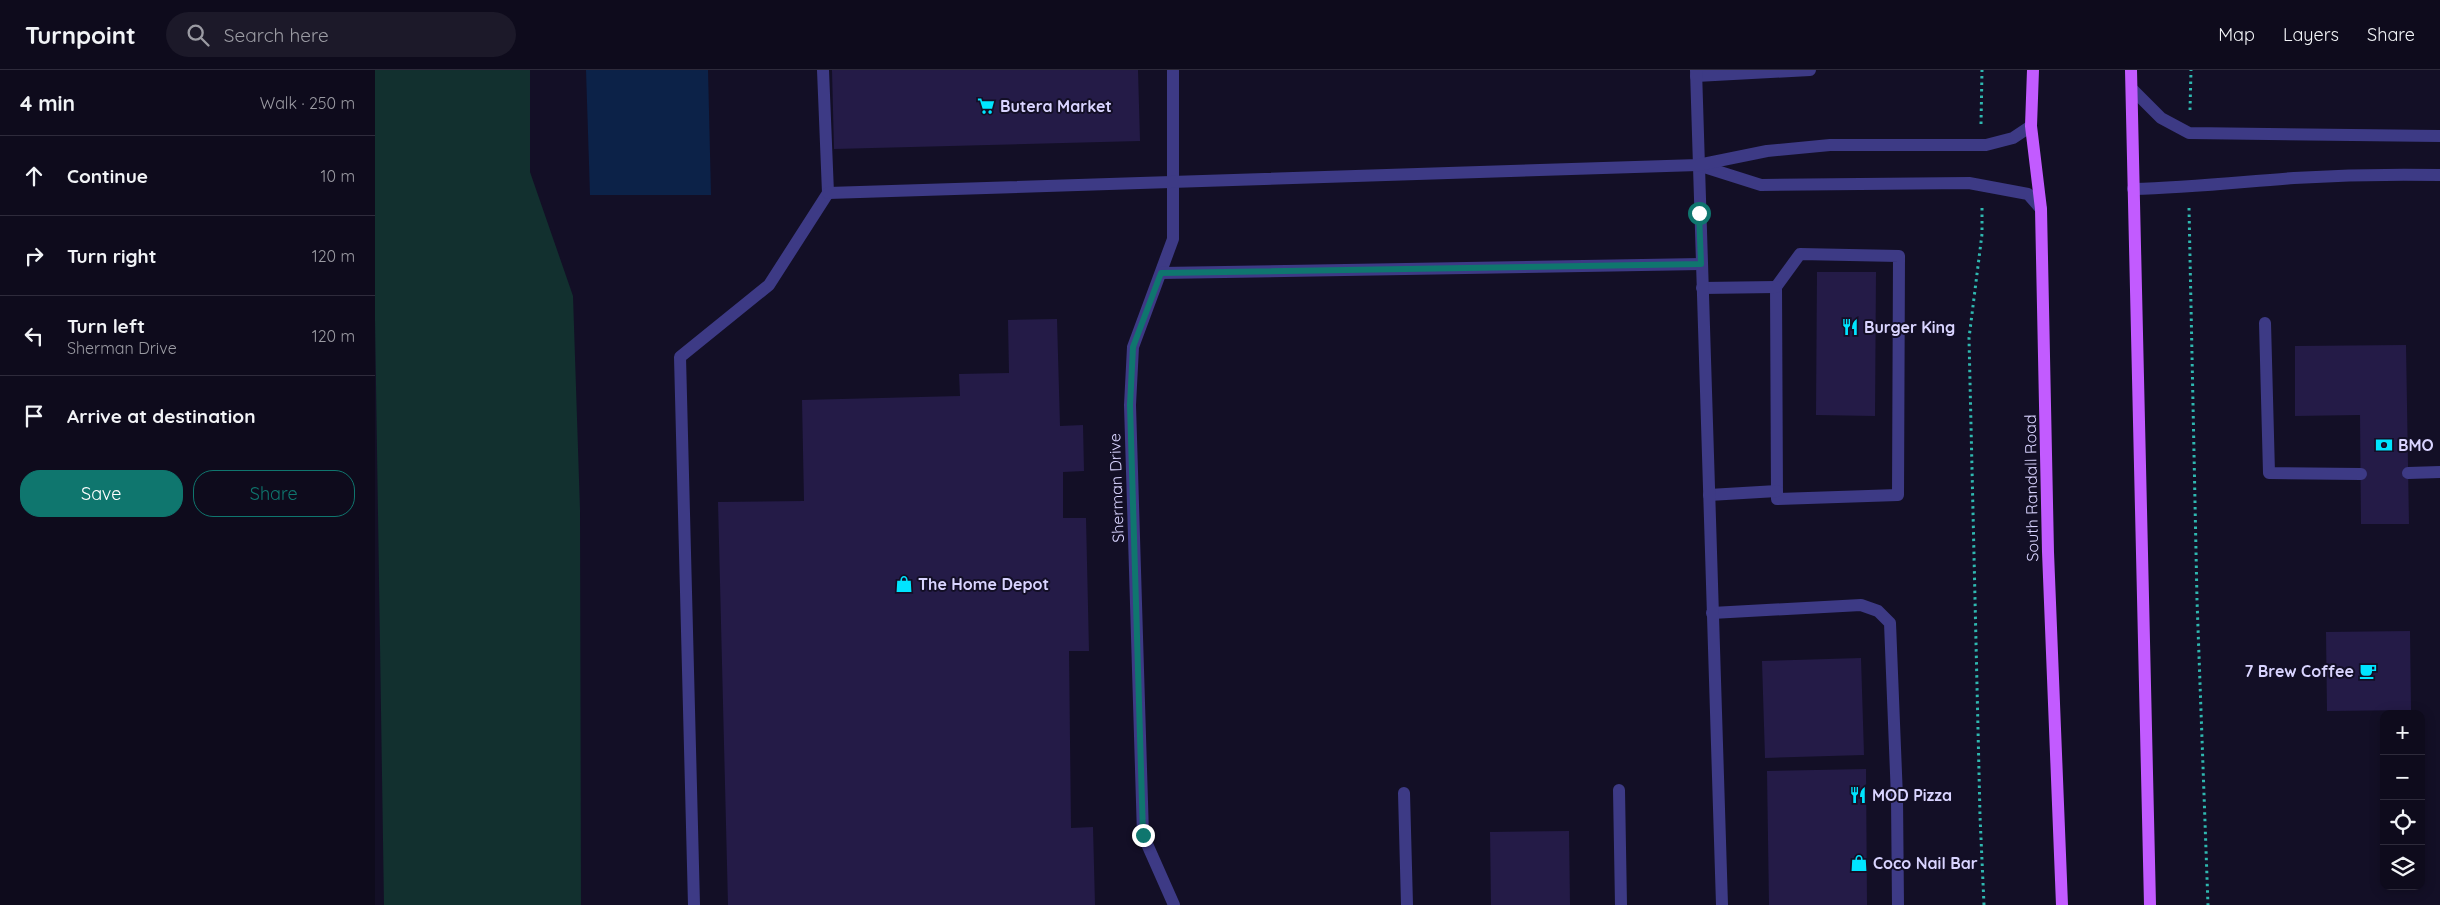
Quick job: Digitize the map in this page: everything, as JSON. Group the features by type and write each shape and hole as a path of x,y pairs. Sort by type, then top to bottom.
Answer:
{"main road":[{"name":"South Randall Road","path":"2033,70 2031,126 2041,209 2048,552 2062,905"},
{"path":"2131,70 2151,905"}],"street":[{"path":"694,905 680,357 769,286 827,193 823,70"},
{"name":"Sherman Drive","path":"1173,70 1175,182 1173,238 1133,347 1130,405 1143,835 1174,905"},
{"path":"1723,905 1701,288 1698,165 1699,114 1695,73 1810,70"},
{"path":"2132,89 2161,118 2189,133 2440,136"},
{"path":"827,193 1698,165 1767,151 1830,145 1985,145 2013,138 2031,126"},
{"path":"1698,165 1761,186 1969,184 2028,194 2041,209"},
{"path":"2133,188 2188,188 2295,178 2390,174 2440,175"},
{"path":"1800,254 1899,256 1898,494 1777,499 1775,287 1800,254"},
{"path":"1161,273 1701,264"},
{"path":"1701,288 1775,287"},
{"path":"2265,323 2269,473 2361,474"},
{"path":"2408,473 2440,472"},
{"path":"1709,495 1777,492"},
{"path":"1713,613 1861,605 1878,611 1891,623 1897,798 1898,905"},
{"path":"1619,790 1621,905"},
{"path":"1404,793 1407,905"}],"path":[{"path":"1982,70 1982,85"},
{"path":"2189,133 2191,70"},
{"path":"2188,188 2197,610 2208,905"},
{"path":"1982,234 1969,338 1980,816 1985,905"}],"green space":[{"path":"375,70 530,70 530,172 573,296 580,510 581,905 384,905 375,319"}],"water":[{"path":"586,70 708,70 711,195 590,195"}],"building":[{"name":"Butera Market","path":"832,70 1138,70 1140,141 834,149"},
{"path":"1817,272 1876,272 1875,416 1816,415"},
{"name":"The Home Depot","path":"1057,319 1060,426 1083,425 1084,471 1063,472 1063,518 1086,518 1089,651 1069,651 1071,828 1093,827 1095,905 728,905 718,502 804,501 802,400 960,396 959,374 1009,373 1008,320"},
{"name":"BMO","path":"2406,345 2409,524 2361,524 2360,415 2295,416 2295,346"},
{"name":"7 Brew Coffee","path":"2410,631 2411,710 2327,711 2326,632"},
{"path":"1861,658 1864,755 1765,758 1762,661"},
{"path":"1866,769 1867,905 1769,905 1767,771"},
{"path":"1569,831 1570,905 1491,905 1490,832"}],"place":[{"name":"Butera Market","path":"986,106"},
{"name":"Burger King","path":"1850,327"},
{"name":"BMO","path":"2384,445"},
{"name":"The Home Depot","path":"904,584"},
{"name":"7 Brew Coffee","path":"2368,671"},
{"name":"MOD Pizza","path":"1858,795"},
{"name":"Coco Nail Bar","path":"1859,863"}],"route":[{"path":"1143,835 1130,405 1133,347 1161,273 1701,264 1699,213"}]}
